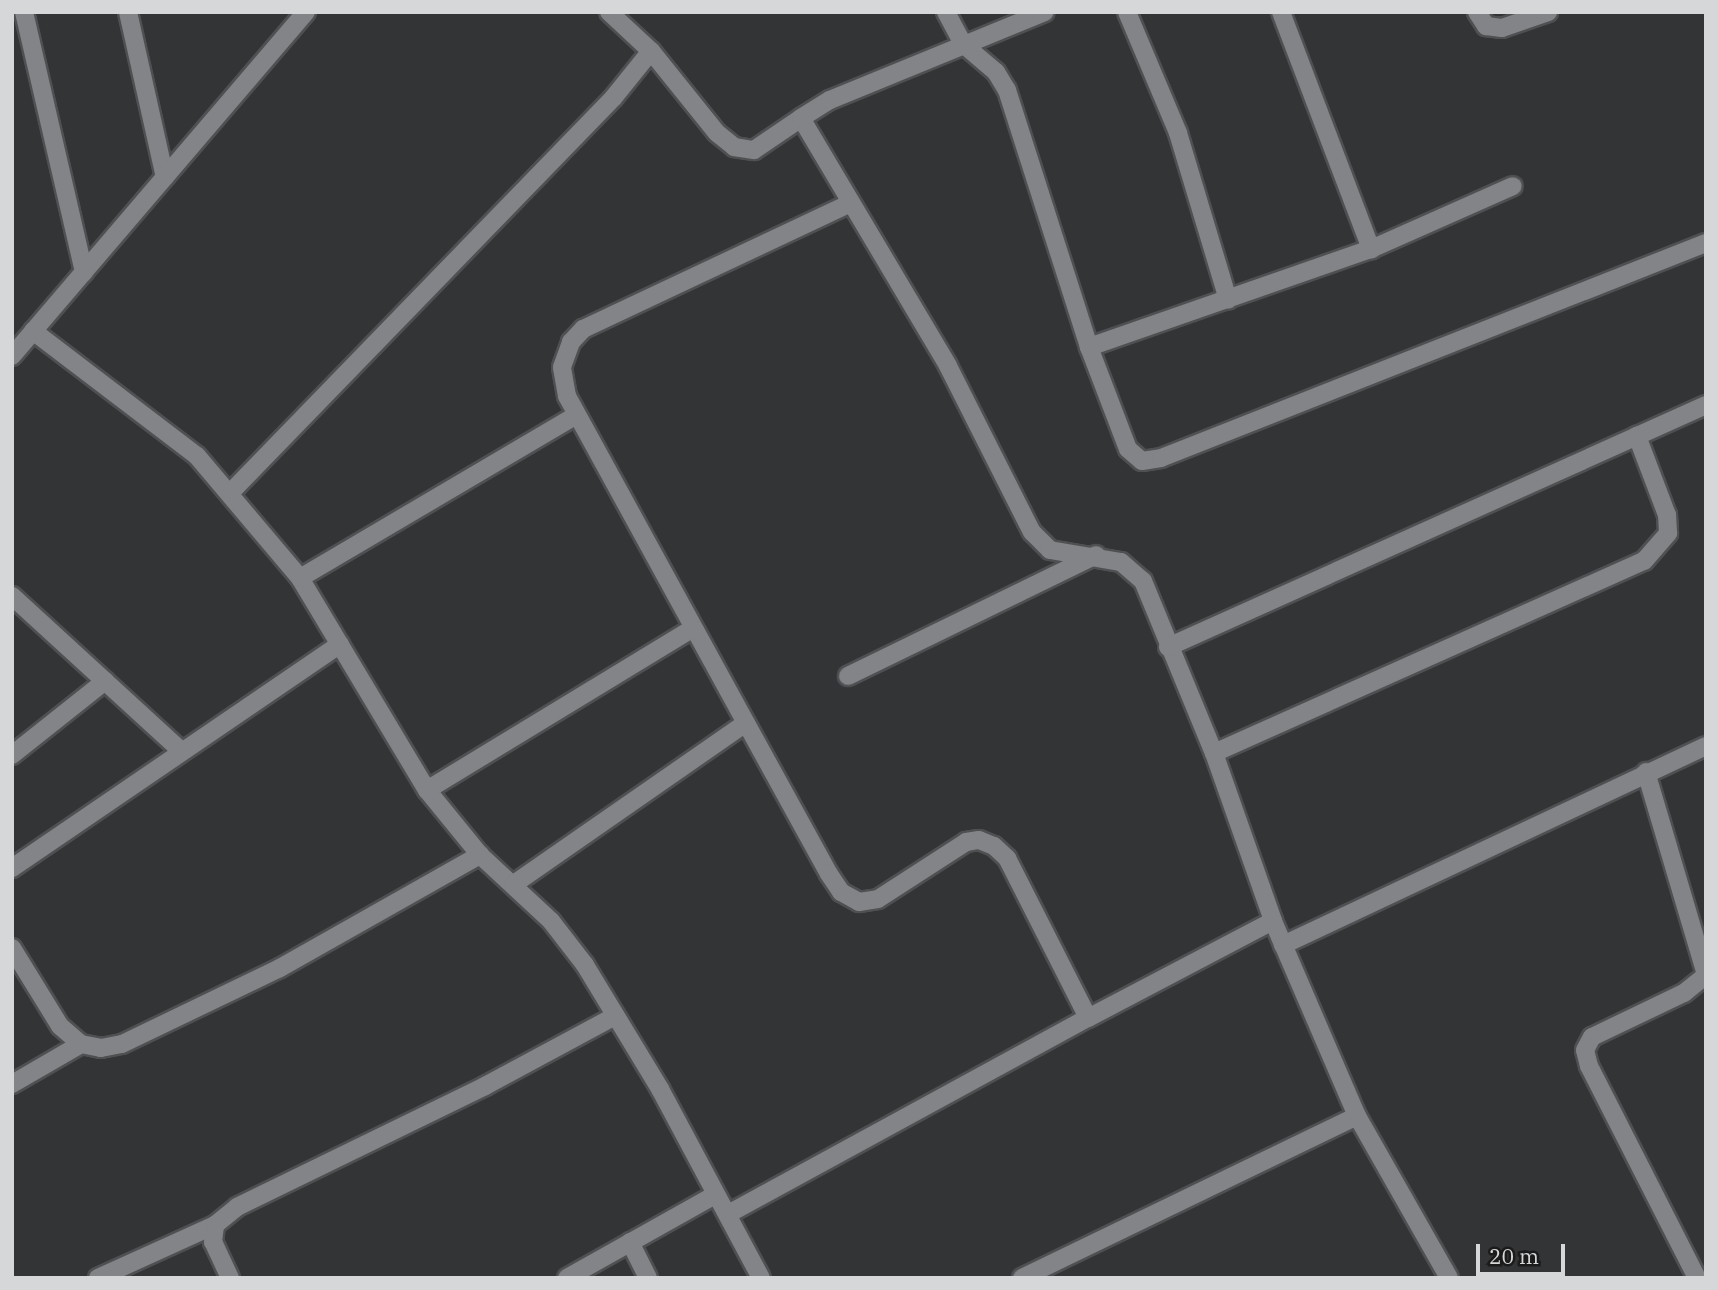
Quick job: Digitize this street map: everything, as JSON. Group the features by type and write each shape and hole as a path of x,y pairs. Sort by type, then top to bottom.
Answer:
{"street":[{"path":"24,12 84,272"},
{"path":"128,12 165,177"},
{"path":"12,356 306,12"},
{"path":"609,12 652,51 717,133 734,148 754,150 830,100 1045,12"},
{"path":"946,12 963,44 996,72 1007,90 1089,347 1128,449 1142,461 1161,458 1706,243"},
{"path":"1127,12 1178,133 1228,300"},
{"path":"1281,12 1370,248"},
{"path":"1477,12 1486,26 1502,28 1548,12"},
{"path":"231,492 604,107 652,51"},
{"path":"801,118 948,366 1032,531 1050,550 1096,555 1121,562 1143,582 1214,753 1273,921 1357,1116 1449,1278"},
{"path":"1089,347 1370,248 1513,186"},
{"path":"851,202 583,329 571,342 562,367 567,396 841,892 859,902 878,900 966,842 979,840 994,846 1007,858 1088,1018"},
{"path":"33,331 154,420 231,492 300,578 427,790 480,855 514,884 576,954 660,1089 761,1278"},
{"path":"1168,647 1706,405"},
{"path":"300,578 577,415"},
{"path":"1214,753 1644,561 1668,533 1667,515 1637,436"},
{"path":"848,676 1096,555"},
{"path":"12,596 181,751"},
{"path":"427,790 693,628"},
{"path":"12,867 340,644"},
{"path":"12,755 105,681"},
{"path":"514,884 746,723"},
{"path":"1283,945 1706,746"},
{"path":"1646,772 1706,975 1684,993 1592,1037 1585,1050 1589,1066 1697,1278"},
{"path":"12,948 60,1026 81,1044 102,1048 122,1044 280,968 480,855"},
{"path":"729,1214 1088,1018 1273,921"},
{"path":"98,1278 215,1225 237,1207 485,1086 615,1016"},
{"path":"12,1084 81,1044"},
{"path":"1022,1278 1357,1116"},
{"path":"567,1278 715,1195"},
{"path":"215,1225 213,1242 230,1278"},
{"path":"630,1242 648,1278"}]}
